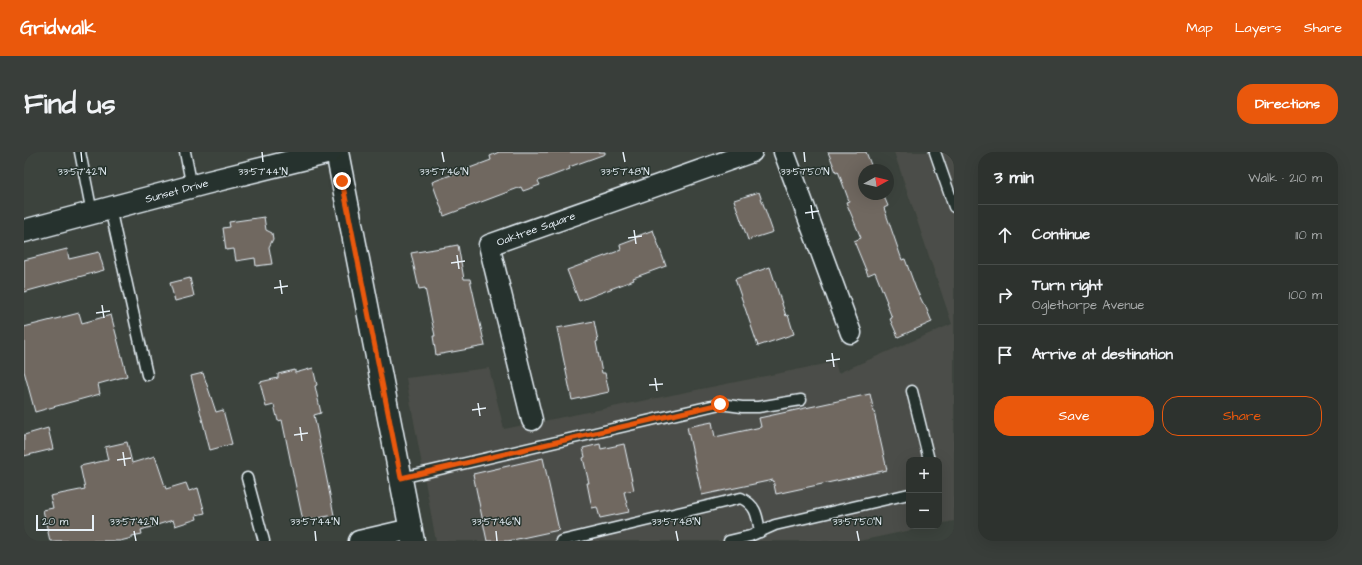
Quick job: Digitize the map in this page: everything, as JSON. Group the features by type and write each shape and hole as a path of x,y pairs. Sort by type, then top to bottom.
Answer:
{"main road":[{"name":"Sunset Drive","path":"24,231 192,186 330,152"},
{"path":"337,152 412,535"}],"street":[{"name":"Oaktree Square","path":"532,420 489,246 752,152"},
{"path":"784,152 851,333"},
{"path":"359,541 412,535"}],"lane":[{"path":"80,152 101,210 147,375"},
{"path":"185,152 192,186"},
{"path":"935,152 954,207"},
{"path":"912,391 928,457"},
{"path":"401,478 720,404 742,407 758,407 801,400"},
{"path":"247,478 264,541"},
{"path":"728,541 760,532 776,525 906,495"},
{"path":"561,541 741,498 750,502 756,512 760,532"}],"shaded area":[{"path":"894,152 954,152 954,521 942,523 942,457 906,457 906,529 917,529 859,541 436,541 406,378 489,368 504,429 835,362 838,373 952,324"}],"building":[{"path":"499,152 605,152 605,154 569,167 570,169 538,181 540,185 523,191 521,187 444,216 432,182 491,160 490,156"},
{"path":"828,152 866,152 871,164 858,164 858,200 886,200 888,206 884,208 902,260 905,259 916,289 932,322 898,337 890,319 892,318 887,302 875,272 868,275 854,241 861,238 846,202 849,201 838,171 836,172"},
{"path":"759,192 773,232 748,240 734,200"},
{"path":"264,217 266,230 272,233 273,239 269,247 272,264 256,266 255,258 236,261 234,249 226,250 223,228 230,227 229,222"},
{"path":"653,230 666,266 579,301 567,270 621,250 620,245"},
{"path":"458,245 464,279 470,279 485,346 436,355 433,336 435,336 425,288 419,289 411,253"},
{"path":"67,249 69,259 99,252 104,270 24,292 24,260"},
{"path":"770,267 786,316 788,315 794,334 758,346 735,279"},
{"path":"190,278 194,296 175,301 170,283"},
{"path":"79,313 82,323 111,315 127,376 98,384 100,394 35,412 24,371 24,327"},
{"path":"594,321 598,341 596,342 602,373 605,373 609,392 572,400 557,328"},
{"path":"313,368 321,413 314,415 334,515 303,521 282,420 278,421 274,405 266,407 260,382 278,378 278,374 295,370 295,373"},
{"path":"203,373 216,412 223,410 232,444 210,450 191,376"},
{"path":"870,394 887,470 776,494 773,480 702,495 687,427 712,422 715,437 761,427 759,418"},
{"path":"48,428 53,449 24,456 24,435"},
{"path":"127,442 132,463 155,456 166,489 186,483 189,491 198,488 205,513 196,515 197,519 175,526 173,520 141,530 142,534 120,541 50,541 43,510 53,508 50,496 85,489 80,466 108,460 105,447"},
{"path":"600,444 601,449 624,444 634,490 624,492 629,512 600,518 597,507 592,508 587,483 589,483 583,458 585,457 583,448"},
{"path":"543,458 559,530 508,541 487,541 473,474"}],"route":[{"path":"342,181 401,478 720,404"}]}
